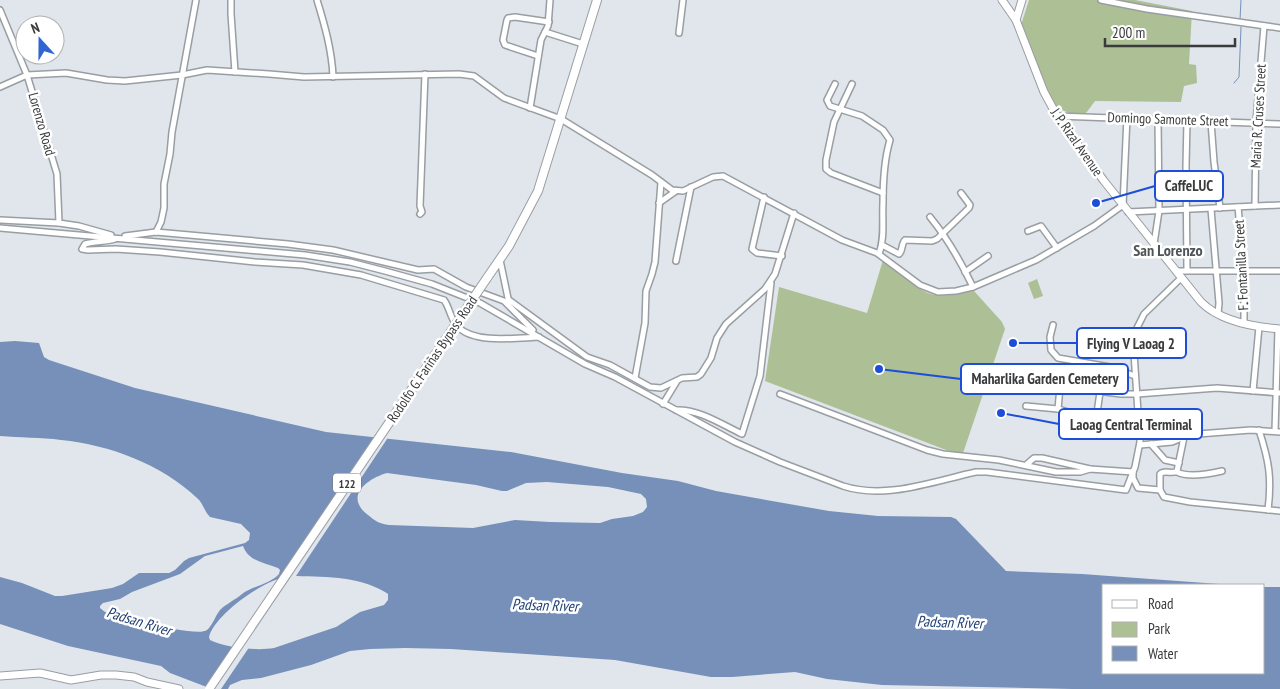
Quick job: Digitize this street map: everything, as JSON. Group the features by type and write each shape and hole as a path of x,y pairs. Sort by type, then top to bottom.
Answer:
{"main road":[{"name":"Rodolfo G. Fariñas Bypass Road","path":"209,689 500,260 526,215 538,191 597,0"},
{"name":"J. P. Rizal Avenue","path":"1002,0 1016,20 1044,92 1057,116 1128,212 1200,302 1218,314 1244,323 1279,329"},
{"path":"1016,20 1022,0"},
{"path":"0,676 40,673 71,680 101,675 116,675 134,677 179,689"}],"street":[{"path":"156,232 164,208 164,184 196,0"},
{"path":"231,0 235,72"},
{"path":"317,0 330,48 333,77"},
{"path":"530,108 540,40 549,22 550,0"},
{"path":"679,33 683,0"},
{"path":"1101,0 1147,9 1280,28"},
{"name":"Lorenzo Road","path":"0,10 27,75 57,174 59,223"},
{"path":"538,56 504,45 503,40 507,20 508,18 515,17 549,22"},
{"name":"Maria R. Cruses Street","path":"1254,206 1256,122 1264,26"},
{"path":"544,32 583,44"},
{"path":"0,87 27,75 66,73 106,80 182,75 207,70 304,77 425,74 474,76 504,98 561,119 603,144 668,188 683,191 720,175 842,240 879,254 913,281 926,289 938,292 973,287 1036,260 1094,226 1123,204 1127,117"},
{"path":"420,214 422,212 420,206 425,74"},
{"path":"835,84 827,100 830,106 840,110 855,112 876,124 890,137 886,151 882,245 879,254"},
{"path":"852,84 834,122 826,160 826,169 831,173 883,192"},
{"name":"Domingo Samonte Street","path":"1057,116 1127,117 1280,124"},
{"path":"1154,245 1159,211 1158,119"},
{"path":"1187,121 1187,270"},
{"path":"1211,122 1220,208"},
{"path":"635,378 645,323 646,291 655,262 661,182"},
{"path":"676,261 691,187"},
{"path":"659,203 676,191"},
{"path":"882,245 899,254 905,240 932,241 937,239 969,208 970,205 961,193"},
{"path":"764,197 752,249 756,253 782,256"},
{"path":"1128,212 1280,205"},
{"name":"F. Fontanilla Street","path":"1238,207 1244,270 1244,323"},
{"path":"1211,209 1220,303 1218,314"},
{"path":"509,300 587,357 610,365 655,388 661,388 677,380 697,377 701,374 711,358 717,338 726,324 771,282 776,274 794,213"},
{"path":"930,217 943,232 973,287"},
{"path":"0,220 59,223 79,226 120,237"},
{"path":"1028,231 1041,226 1057,248"},
{"path":"0,228 120,237 305,255 350,262 432,284 480,303 585,364 615,377 735,442 780,462 854,490 875,492 891,491 976,472 1126,490 1140,445 1134,352 1136,330 1144,314 1181,278"},
{"path":"156,232 288,244 333,250 418,270 434,269 466,287 504,302 539,336 501,339 470,335 458,327 451,317 444,300 361,275 303,265 160,252 88,250 82,248 82,246 120,237 156,232"},
{"path":"965,272 988,256"},
{"path":"500,260 510,306"},
{"path":"1176,271 1280,271"},
{"path":"675,410 695,412 742,434 760,376 771,282"},
{"path":"1053,325 1050,337 1051,350 1058,358 1110,367 1135,376"},
{"path":"1253,391 1259,326"},
{"path":"1140,445 1172,442 1184,437 1232,431 1278,431 1279,329"},
{"path":"663,404 677,380"},
{"path":"1041,384 1100,392 1137,394 1203,388 1278,393"},
{"path":"1058,409 1060,387"},
{"path":"1096,420 1100,392"},
{"path":"780,394 927,450 943,454 999,460 1056,472 1080,472 1090,469"},
{"path":"1026,406 1058,409 1096,420 1139,425"},
{"path":"1259,430 1270,471 1271,487 1268,510"},
{"path":"1177,472 1184,437"},
{"path":"1151,444 1165,460 1179,463"},
{"path":"1026,465 1034,458 1042,458 1090,469 1133,472"},
{"path":"1160,490 1161,473 1164,472 1201,474 1222,471"},
{"path":"1133,472 1133,478 1138,488 1160,490 1167,498 1280,511"}],"green space":[{"path":"1029,0 1135,0 1192,11 1189,64 1196,65 1197,83 1184,86 1181,102 1095,101 1086,113 1071,114 1056,107 1021,25"},
{"path":"883,260 913,284 931,294 947,295 974,291 1002,322 1005,329 962,456 765,381 779,287 867,313"},
{"path":"1037,279 1043,296 1034,299 1028,283"}],"water":[{"name":"Padsan River","path":"0,342 39,343 44,357 49,360 135,388 326,432 511,452 622,473 678,481 716,491 829,511 878,516 951,517 956,519 1006,571 1082,574 1219,584 1102,584 1102,674 1265,674 1265,587 1280,587 1280,689 1072,689 882,685 827,679 795,672 711,677 615,660 451,649 405,648 350,651 311,665 261,678 242,680 230,685 228,689 212,689 170,673 161,666 68,646 0,624 0,577 22,583 55,596 112,588 123,584 139,573 169,573 189,558 245,543 249,540 250,533 241,524 210,517 199,500 183,486 167,475 134,458 98,446 46,438 0,436","holes":["387,473 476,485 502,491 507,491 526,483 547,482 608,487 641,494 646,499 647,507 643,512 633,516 600,523 515,520 473,528 389,525 380,523 368,515 358,502 358,495 365,484","243,546 253,558 278,568 280,570 279,574 271,580 246,591 225,606 218,612 207,630 200,632 158,626 105,612 100,608 103,603 120,599 132,592 180,574 205,556","290,576 339,578 362,582 388,594 388,600 384,605 360,612 336,627 274,648 242,648 210,640 209,637 213,628 231,608 255,590 280,578"]}],"pier":[{"path":"377,435 389,436 294,579 282,579"},
{"path":"236,644 250,646 221,689 205,689"}],"waterway":[{"path":"1240,20 1241,0"},
{"path":"1234,83 1239,77 1241,27"}],"place":[{"name":"CaffeLUC","path":"1096,203"},
{"name":"Flying V Laoag 2","path":"1013,343"},
{"name":"Maharlika Garden Cemetery","path":"879,369"},
{"name":"Laoag Central Terminal","path":"1001,413"}],"district":[{"name":"San Lorenzo","path":"1168,250"}]}
